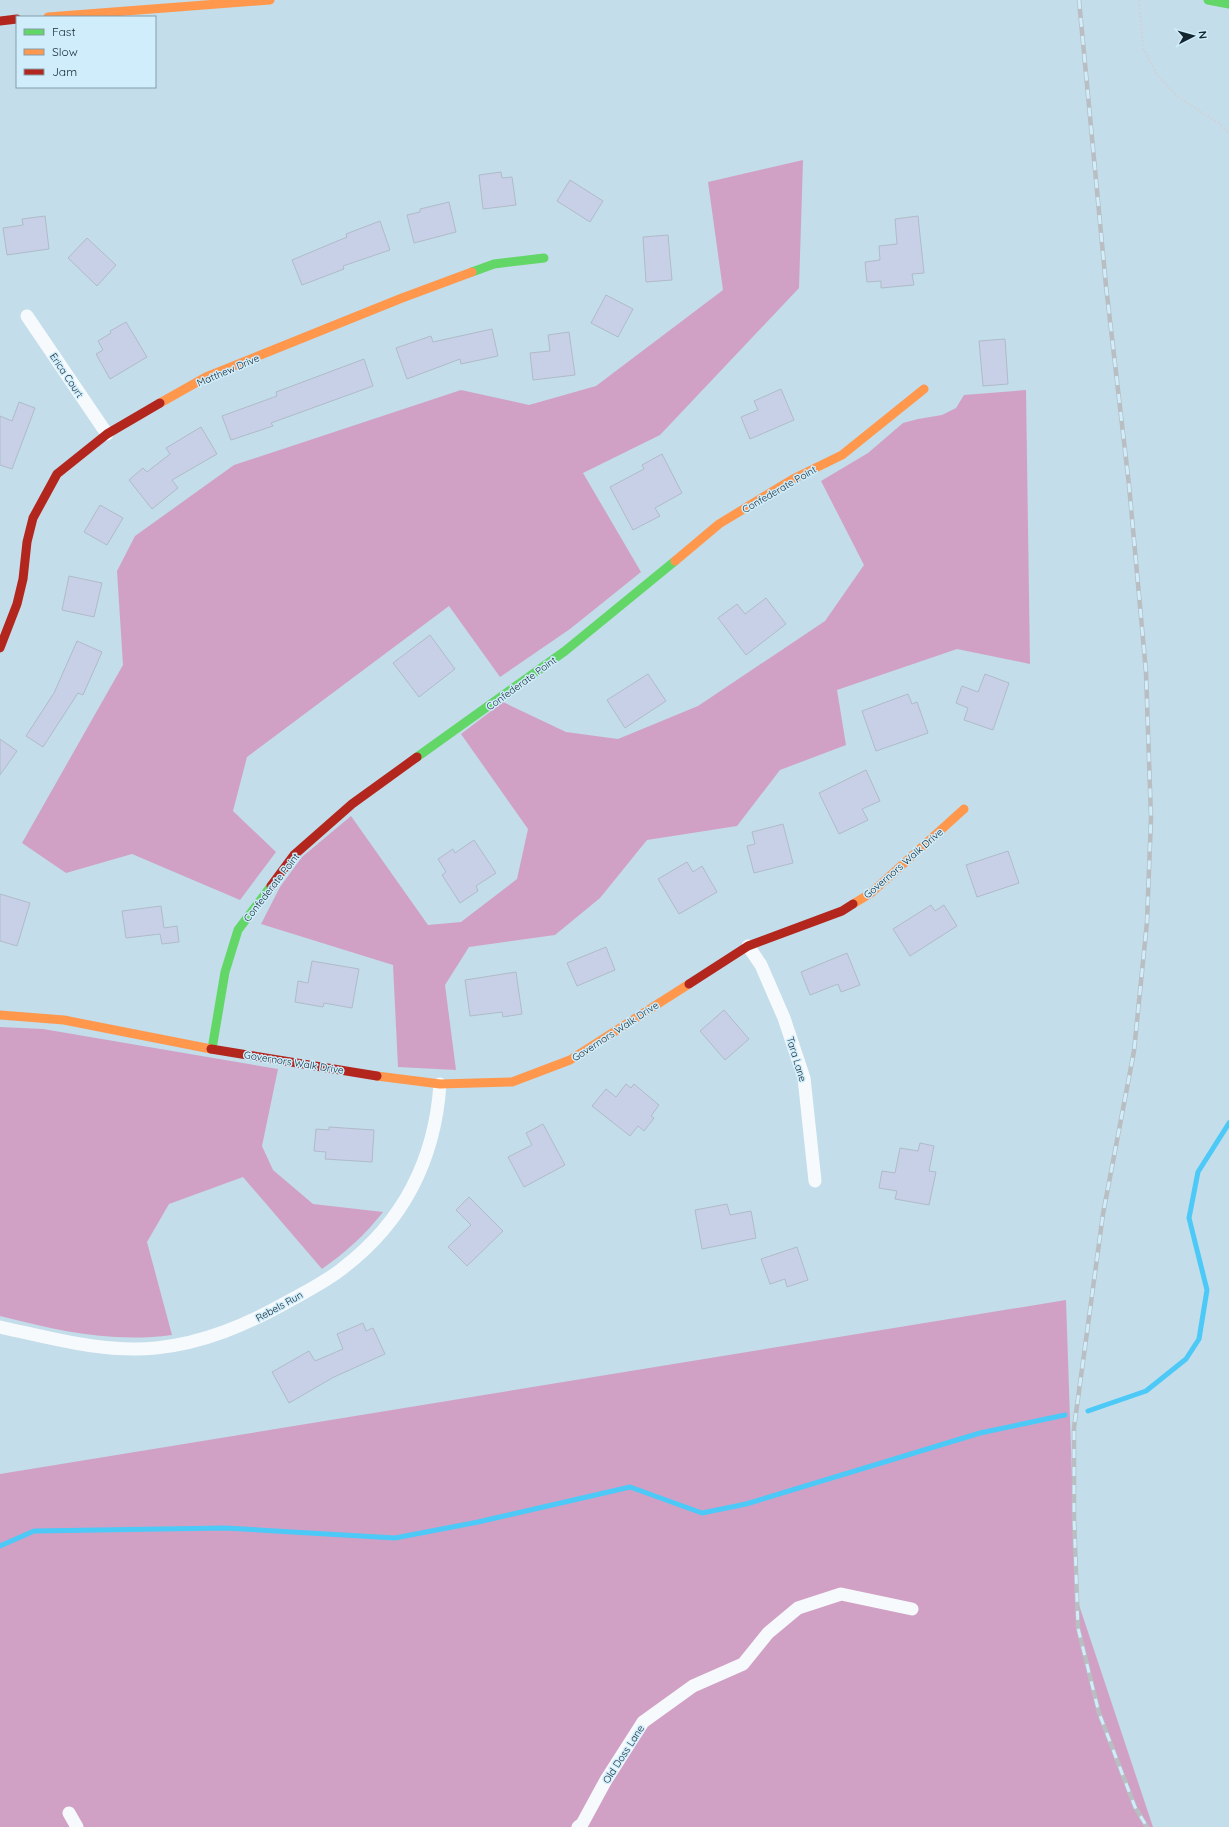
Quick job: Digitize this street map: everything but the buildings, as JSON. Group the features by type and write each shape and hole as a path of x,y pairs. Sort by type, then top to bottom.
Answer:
{"main road":[{"path":"61,16 270,0"},
{"path":"1208,0 1229,4"},
{"path":"0,21 16,19"},
{"name":"Matthew Drive","path":"0,648 17,604 23,579 27,542 33,518 44,496 57,474 107,434 206,377 402,298 494,264 544,258"},
{"name":"Confederate Point","path":"212,1049 225,972 238,930 294,855 352,804 564,651 719,524 793,479 842,455 924,389"},
{"name":"Governors Walk Drive","path":"0,1016 64,1020 212,1049 440,1084 512,1082 570,1060 748,946 842,910 871,892 964,809"}],"street":[{"name":"Erica Court","path":"27,316 107,434"},
{"name":"Tara Lane","path":"748,946 761,966 784,1018 804,1078 815,1180"},
{"name":"Rebels Run","path":"0,1327 84,1345 118,1348 154,1348 186,1344 211,1337 258,1319 342,1269 369,1246 396,1214 411,1192 430,1147 438,1108 440,1084"},
{"name":"Old Doss Lane","path":"578,1827 582,1824 606,1780 643,1722 693,1686 743,1664 768,1633 798,1608 841,1594 912,1609"},
{"path":"69,1813 77,1827"}],"path":[{"path":"1138,0 1143,48 1157,75 1178,97 1215,121 1229,133"}],"shaded area":[{"path":"803,160 799,288 660,435 583,473 641,572 570,629 500,677 449,606 247,757 233,811 276,852 240,900 132,854 66,873 22,843 123,665 117,571 135,536 234,465 461,390 529,405 596,386 723,290 708,182"},
{"path":"1026,390 1030,664 957,649 837,690 846,745 780,770 737,826 647,840 600,898 555,935 469,947 445,985 456,1070 398,1067 393,965 261,924 280,887 302,857 351,816 428,925 461,922 517,879 528,829 461,734 503,702 566,732 618,739 698,706 825,621 864,565 821,481 868,453 903,423 942,415 956,408 964,395"},
{"path":"0,1027 43,1029 278,1069 262,1146 273,1170 313,1204 383,1212 355,1243 322,1269 243,1177 169,1204 147,1242 172,1335 127,1338 85,1334 64,1331 0,1316"},
{"path":"1066,1300 1076,1596 1153,1827 0,1827 0,1474"}],"waterway":[{"path":"1088,1411 1146,1391 1186,1359 1199,1339 1207,1290 1189,1218 1198,1172 1229,1123"},
{"path":"0,1546 34,1531 225,1528 395,1538 478,1522 630,1487 702,1513 746,1504 980,1433 1065,1415"}],"railway":[{"path":"1079,0 1106,286 1129,485 1146,672 1151,818 1147,922 1134,1051 1103,1214 1074,1428 1074,1517 1078,1628 1099,1713 1135,1807 1147,1827"}],"traffic: fast":[{"path":"1208,0 1229,4"},
{"path":"472,272 494,264 544,258"},
{"path":"417,757 565,651 675,561"},
{"path":"212,1049 225,972 238,930 271,886"}],"traffic: slow":[{"path":"61,16 270,0"},
{"path":"160,403 206,377 402,298 472,272"},
{"path":"675,561 719,524 793,479 842,455 924,389"},
{"path":"853,904 871,893 964,809"},
{"path":"377,1076 440,1084 512,1082 570,1060 689,984"},
{"path":"0,1015 64,1020 211,1049"}],"traffic: jam":[{"path":"0,21 16,19"},
{"path":"0,648 17,604 23,579 27,542 33,518 57,474 107,434 160,403"},
{"path":"271,886 294,855 352,804 417,757"},
{"path":"689,984 748,946 842,911 853,904"},
{"path":"211,1049 377,1076"}]}
